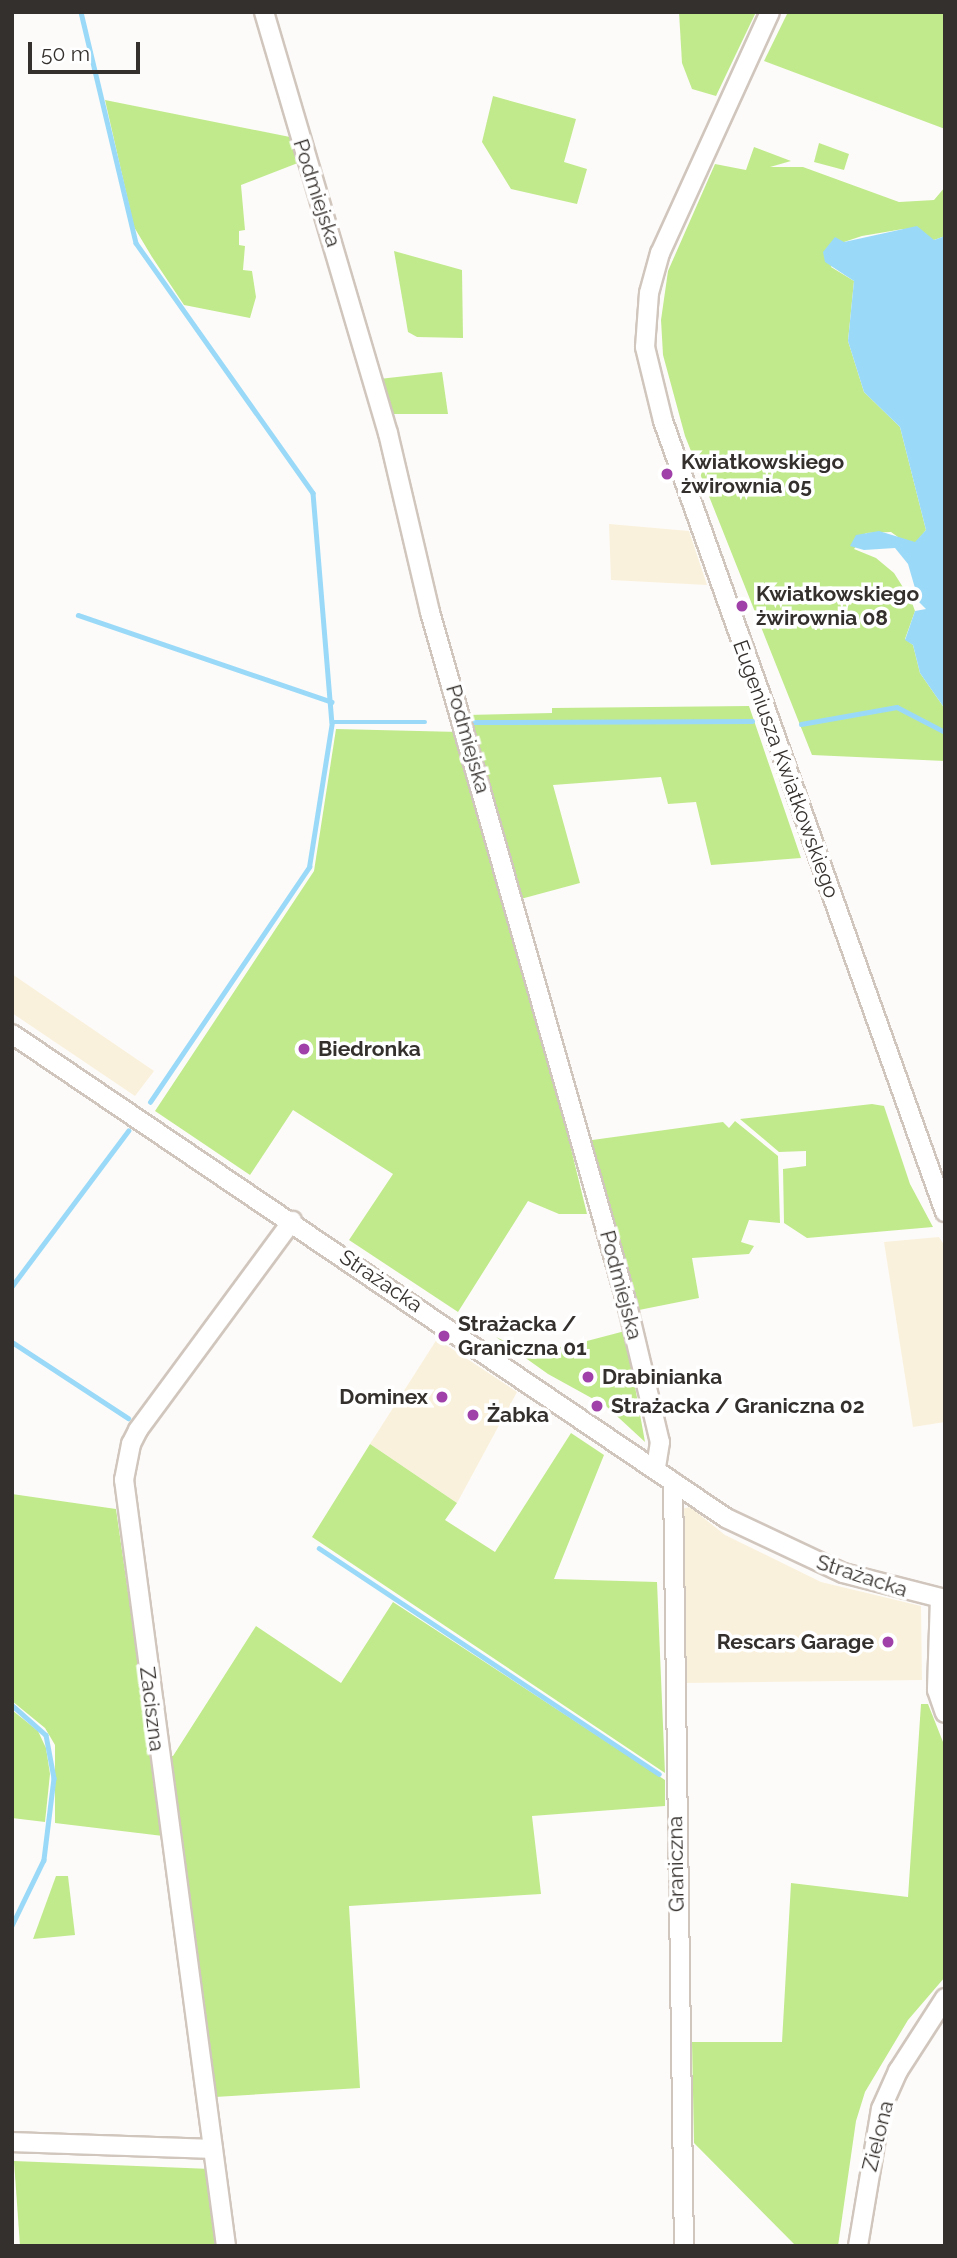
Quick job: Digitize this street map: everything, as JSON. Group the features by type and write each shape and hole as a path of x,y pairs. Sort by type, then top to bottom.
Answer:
{"street":[{"name":"Podmiejska","path":"264,12 388,433 430,612 627,1304 660,1442 656,1468"},
{"name":"Eugeniusza Kwiatkowskiego","path":"770,12 692,175 660,253 649,293 645,346 667,434 945,1212"},
{"name":"Strażacka","path":"12,1034 292,1221 673,1482 786,1550 855,1577 942,1599"},
{"name":"Zaciszna","path":"226,2246 124,1479 131,1444 138,1430 292,1221"},
{"name":"Graniczna","path":"673,1482 684,2246"},
{"path":"942,1599 937,1690 945,1713"},
{"name":"Zielona","path":"858,2246 881,2109 898,2071 945,1998"},
{"path":"12,2142 213,2149"}],"shaded area":[{"path":"609,524 689,531 707,585 611,580"},
{"path":"12,974 154,1071 135,1096 12,1013"},
{"path":"939,1237 945,1246 945,1422 913,1427 884,1242"},
{"path":"437,1339 517,1392 457,1503 370,1444"},
{"path":"690,1507 725,1535 821,1582 921,1606 922,1680 685,1683 681,1509"}],"green space":[{"path":"679,12 756,12 716,96 692,89 682,63"},
{"path":"788,12 945,12 945,129 764,61"},
{"path":"493,96 576,119 564,162 587,169 577,204 511,189 482,142"},
{"path":"105,100 295,138 303,161 241,185 245,230 239,231 239,245 245,246 243,270 252,271 256,297 250,318 184,305 152,257 134,227"},
{"path":"819,143 849,154 844,170 814,162"},
{"path":"754,147 791,161 770,167 803,167 899,202 934,200 945,187 945,236 934,240 903,229 862,236 844,242 831,267 854,281 848,341 864,392 900,427 926,530 916,542 905,542 891,532 866,533 854,549 876,558 894,573 911,600 915,611 905,639 913,645 920,673 945,709 945,761 812,755 685,436 663,355 661,320 668,271 715,164 746,170"},
{"path":"394,251 462,270 463,338 417,337 408,332"},
{"path":"442,372 448,414 388,414 379,379"},
{"path":"749,706 801,858 711,865 696,802 668,804 661,777 553,785 580,883 517,900 466,715 552,713 552,708"},
{"path":"336,729 460,732 573,1126 564,1120 587,1214 559,1214 528,1201 458,1312 349,1240 393,1174 293,1110 250,1175 155,1111 314,871"},
{"path":"872,1104 884,1106 910,1184 933,1227 807,1238 784,1223 783,1169 806,1166 806,1151 779,1152 740,1119"},
{"path":"735,1121 778,1156 780,1223 749,1220 741,1242 754,1246 749,1254 692,1258 699,1298 634,1311 585,1141 723,1122 729,1128"},
{"path":"625,1331 645,1442 606,1406 548,1374 496,1337 515,1346 564,1347"},
{"path":"571,1433 604,1455 554,1579 657,1582 665,1773 312,1537 370,1444 457,1503 445,1520 495,1552"},
{"path":"12,1494 116,1509 163,1836 55,1823 55,1745 45,1728 12,1701"},
{"path":"393,1602 665,1780 665,1806 532,1816 541,1894 349,1906 360,2088 215,2097 164,1755 173,1756 256,1626 341,1683"},
{"path":"921,1704 928,1704 945,1747 945,1977 908,2020 865,2092 856,2121 838,2246 796,2246 694,2143 692,2042 782,2042 791,1883 908,1897"},
{"path":"12,1710 38,1731 46,1748 50,1774 45,1822 12,1818"},
{"path":"56,1876 68,1876 75,1935 33,1939"},
{"path":"14,2161 211,2169 221,2246 20,2246"}],"water":[{"path":"917,226 934,240 945,236 945,709 920,673 913,645 905,640 915,611 926,609 919,602 908,564 895,548 864,550 850,546 856,535 879,531 915,542 926,530 900,427 864,392 848,341 854,281 825,262 823,252 835,237 844,242"}],"waterway":[{"path":"81,12 136,243 313,493 332,722 425,722"},
{"path":"78,615 332,702"},
{"path":"801,724 897,707 945,732"},
{"path":"474,722 752,721"},
{"path":"150,1102 309,867 332,722"},
{"path":"12,1286 128,1131"},
{"path":"12,1342 128,1418"},
{"path":"319,1548 659,1774"},
{"path":"12,1705 46,1735 54,1778 44,1860 12,1926"}],"place":[{"name":"Kwiatkowskiego żwirownia 05","path":"667,474"},
{"name":"Kwiatkowskiego żwirownia 08","path":"742,606"},
{"name":"Biedronka","path":"304,1049"},
{"name":"Strażacka / Graniczna 01","path":"444,1336"},
{"name":"Drabinianka","path":"588,1377"},
{"name":"Dominex","path":"442,1397"},
{"name":"Strażacka / Graniczna 02","path":"597,1406"},
{"name":"Żabka","path":"473,1415"},
{"name":"Rescars Garage","path":"888,1642"}]}
